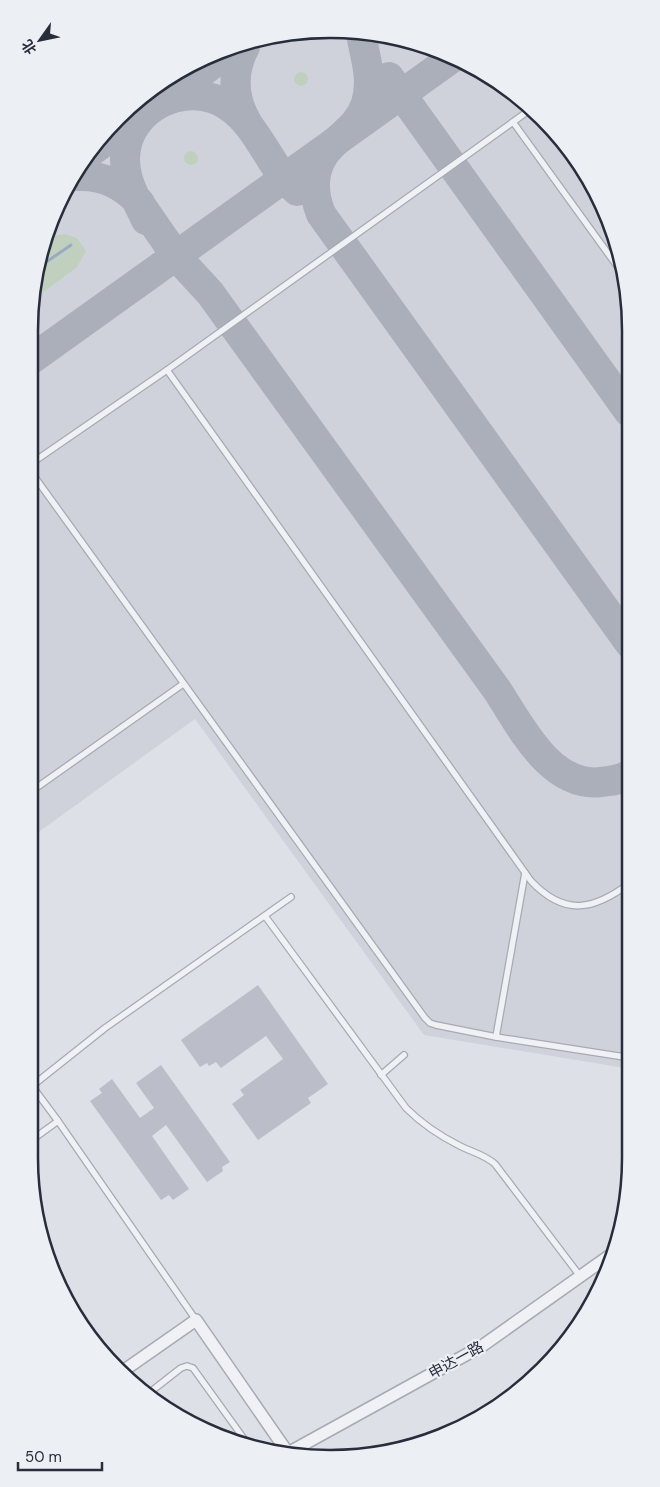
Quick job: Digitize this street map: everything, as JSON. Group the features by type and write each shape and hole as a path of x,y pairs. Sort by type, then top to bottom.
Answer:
{"street":[{"name":"申达一路","path":"298,1448 482,1346 604,1260"},
{"path":"127,1368 196,1320 283,1446"}],"lane":[{"path":"38,459 167,370 526,113"},
{"path":"513,122 615,263"},
{"path":"167,370 525,873 541,891 552,899 565,904 582,906 599,902 622,888"},
{"path":"38,482 430,1023 496,1037 622,1057"},
{"path":"38,787 183,684"},
{"path":"496,1037 525,873"},
{"path":"38,1079 105,1028 291,897"},
{"path":"266,916 406,1108 420,1122 462,1146 490,1159 500,1168 580,1276"},
{"path":"381,1075 404,1056"},
{"path":"38,1094 196,1320"},
{"path":"38,1135 58,1121"},
{"path":"153,1390 182,1368 187,1366 192,1368 197,1371 243,1436"}],"shaded area":[{"path":"349,38 406,47 442,60 476,77 508,98 537,123 562,152 583,184 600,218 613,254 622,311 622,1068 424,1035 195,719 38,832 38,311 47,254 68,201 87,167 98,152 137,110 167,87 184,77 236,53 254,47 292,40"}],"green space":[{"path":"298,72 304,72 308,79 304,86 298,86 294,82 294,76"},
{"path":"188,151 194,151 198,158 194,165 188,165 184,161 184,155"},
{"path":"65,234 77,238 86,251 77,267 40,295 47,254 53,236"}],"building":[{"path":"258,985 328,1084 308,1098 311,1103 258,1140 232,1104 244,1095 240,1090 283,1059 266,1036 221,1068 216,1062 209,1066 207,1063 200,1067 181,1040"},
{"path":"161,1065 230,1162 222,1167 223,1171 207,1182 166,1125 152,1136 189,1189 173,1200 169,1195 161,1200 90,1101 102,1093 99,1089 112,1079 140,1118 154,1108 136,1083"}],"waterway":[{"path":"45,263 71,245"}],"taxiway":[{"path":"362,39 368,71 368,95 360,116 326,151 321,159 315,186 321,214 622,633"},
{"path":"243,51 237,66 236,86 239,105 248,124"},
{"path":"108,139 219,60"},
{"path":"38,355 446,62"},
{"path":"389,77 622,402"},
{"path":"146,220 132,191 127,175 125,159 128,141 135,125 147,112 161,103 177,97 195,95 212,98 237,113 252,130 277,169 297,191"},
{"path":"82,176 96,177 112,182 140,203"},
{"path":"138,201 176,256 210,293 497,690 538,751 552,765 566,775 583,781 601,782 622,778"}]}
